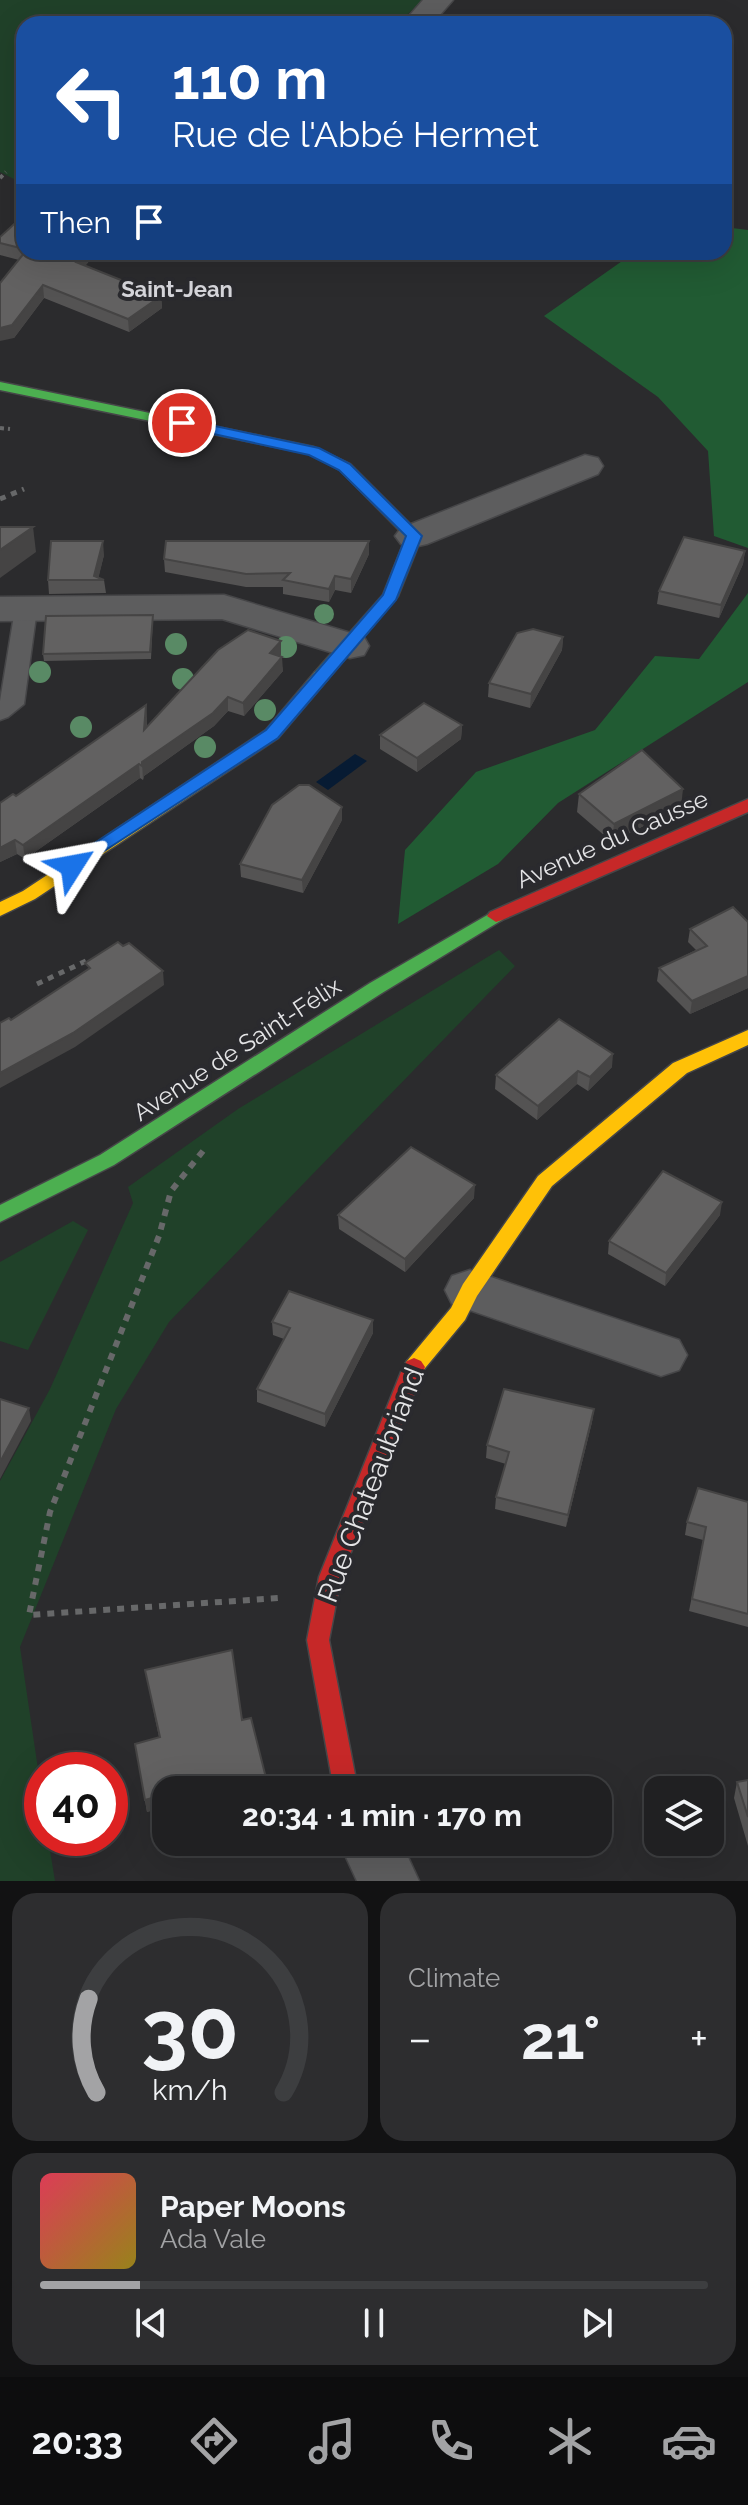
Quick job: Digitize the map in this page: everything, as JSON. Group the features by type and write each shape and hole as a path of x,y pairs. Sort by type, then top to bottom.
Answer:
{"street":[{"path":"424,16 439,0"},
{"path":"0,386 314,451 345,467 414,536"},
{"path":"0,910 29,895 272,734 390,596 414,536 585,466"},
{"path":"13,609 224,607 350,646"},
{"name":"Avenue du Causse","path":"495,916 748,805"},
{"name":"Avenue de Saint-Félix","path":"0,1214 107,1160 495,916"},
{"name":"Rue Chateaubriand","path":"343,1776 318,1640 323,1603 335,1563 416,1363 458,1314 470,1290 545,1181 680,1068 748,1037"},
{"path":"470,1290 661,1355"},
{"path":"376,1856 389,1881"}],"lane":[{"path":"0,712 12,704 13,609"}],"path":[{"path":"0,178 6,172"},
{"path":"0,428 10,429"},
{"path":"0,499 24,489"},
{"path":"37,984 86,961"},
{"path":"221,1090 211,1142 171,1191 159,1236 50,1512 29,1615 290,1597 323,1603"}],"green space":[{"path":"0,0 423,0 406,16 16,16 16,180 0,172"},
{"path":"732,228 748,230 748,548 714,536 708,451 658,397 544,316 624,260 732,260"},
{"path":"748,593 748,682 558,803 498,864 398,924 405,850 476,772 595,730 655,656 699,659"},
{"path":"499,950 515,966 169,1322 116,1409 20,1647 36,1752 24,1752 24,1856 51,1856 55,1881 0,1881 0,1481 50,1389 133,1203 128,1187 238,1109"},
{"path":"73,1221 88,1230 28,1350 0,1341 0,1262"}],"water":[{"path":"355,754 367,761 328,790 316,782"}],"building":[{"path":"16,222 16,247 0,243 0,237"},
{"path":"19,260 78,260 76,262 161,296 128,319 43,285 12,325 0,328 0,283"},
{"path":"0,527 33,527 0,550"},
{"path":"684,537 745,551 721,605 659,591"},
{"path":"51,541 103,541 94,576 104,580 48,580"},
{"path":"166,541 369,541 351,579 335,576 329,589 283,580 290,573 246,574 164,559"},
{"path":"153,615 150,652 43,654 46,616"},
{"path":"533,629 563,637 531,694 489,683 517,633"},
{"path":"248,630 281,641 270,653 282,657 243,703 228,697 213,713 142,762 142,766 139,764 23,845 15,840 0,848 0,803 13,794 16,796 146,705 144,730 218,650"},
{"path":"424,703 462,725 417,758 380,735"},
{"path":"642,750 683,789 614,824 579,794"},
{"path":"299,785 309,785 342,807 302,880 240,864 272,805"},
{"path":"733,907 748,922 748,976 692,1001 659,968 707,946 690,929"},
{"path":"118,942 123,946 129,943 163,971 73,1033 0,1073 0,1023 9,1018 11,1020 90,968 85,963"},
{"path":"559,1019 613,1054 590,1077 578,1071 538,1106 496,1075"},
{"path":"411,1147 475,1185 405,1259 338,1215"},
{"path":"663,1171 722,1202 666,1273 609,1241"},
{"path":"289,1291 373,1320 325,1414 257,1389 290,1328 272,1322"},
{"path":"504,1389 594,1409 568,1515 496,1497 509,1452 487,1445"},
{"path":"0,1399 29,1408 0,1462"},
{"path":"698,1488 748,1502 748,1614 692,1599 706,1527 687,1522"},
{"path":"232,1650 242,1720 251,1718 266,1776 152,1776 152,1798 145,1800 135,1744 160,1737 145,1670"},
{"path":"748,1780 748,1817 737,1782"}],"traffic: fast":[{"path":"0,386 314,451 345,467 414,536 390,596 321,676"},
{"path":"0,1214 107,1160 376,988 496,916"}],"traffic: slow":[{"path":"0,910 29,895 272,734 321,676"},
{"path":"414,1367 458,1314 470,1290 545,1181 680,1068 748,1037"}],"traffic: jam":[{"path":"496,916 748,805"},
{"path":"343,1776 318,1640 330,1577 414,1367"}],"district":[{"name":"Saint-Jean","path":"177,289"}],"route":[{"path":"72,866 272,734 390,596 414,536 345,467 314,451 182,423"}]}
